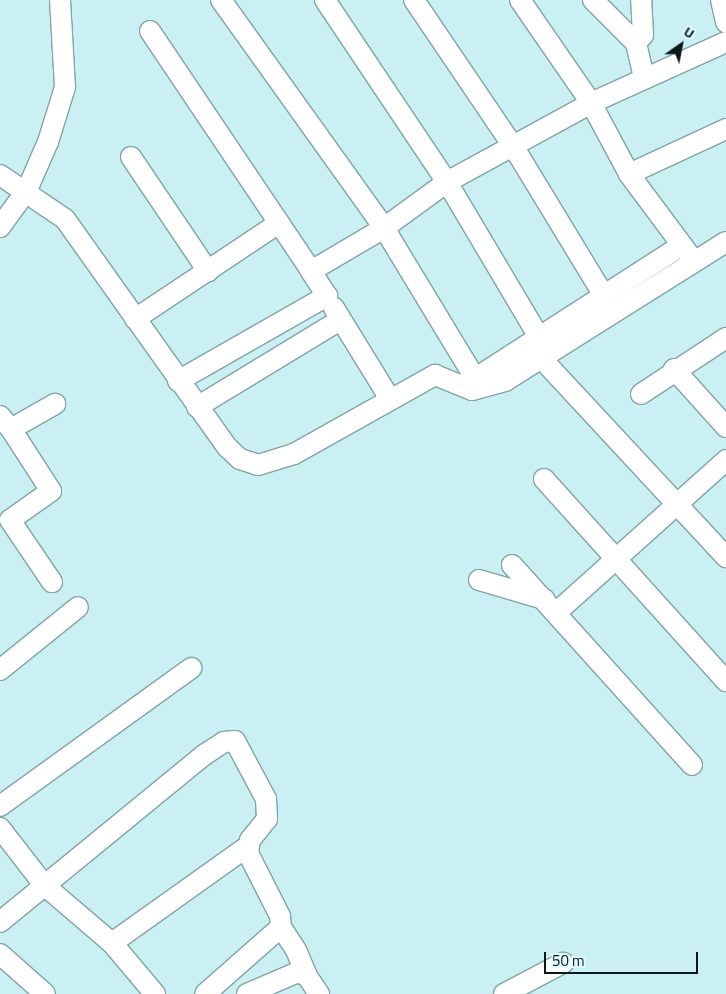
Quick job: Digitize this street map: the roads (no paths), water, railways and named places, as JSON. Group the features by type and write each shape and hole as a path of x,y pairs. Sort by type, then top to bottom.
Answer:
{"street":[{"path":"0,227 26,190 48,142 65,87 60,0"},
{"path":"221,0 384,228 469,382"},
{"path":"324,0 447,182 539,337"},
{"path":"414,0 513,146 603,294"},
{"path":"520,0 591,103 629,174 687,252"},
{"path":"593,0 636,43 644,78"},
{"path":"636,43 643,34 641,0"},
{"path":"721,0 726,22"},
{"path":"150,31 311,271 390,400"},
{"path":"311,271 384,228 447,182 591,103 726,42"},
{"path":"629,174 726,128"},
{"path":"131,157 208,271"},
{"path":"0,174 26,190 65,219 178,381 227,447 240,458 258,465 294,454 435,375 469,382 484,389 505,381 541,358 687,252"},
{"path":"135,319 279,223"},
{"path":"469,382 603,294 687,252 726,242"},
{"path":"178,381 327,296"},
{"path":"197,407 340,320"},
{"path":"641,394 674,369 726,338"},
{"path":"541,358 726,557"},
{"path":"674,369 726,427"},
{"path":"52,582 10,520 51,491 6,422 55,404"},
{"path":"552,605 614,560 726,460"},
{"path":"544,478 614,560 726,681"},
{"path":"512,565 552,605 692,765"},
{"path":"479,580 552,605"},
{"path":"0,670 78,607"},
{"path":"0,806 190,668"},
{"path":"0,922 204,754 229,740 238,745 261,785 268,812 248,846 112,943"},
{"path":"0,828 44,885 112,943 155,994"},
{"path":"248,846 252,864 280,916 281,928 296,950 307,976 319,994"},
{"path":"205,994 281,928"},
{"path":"0,954 45,994"},
{"path":"504,994 563,963"},
{"path":"247,994 293,972 307,976"}]}
